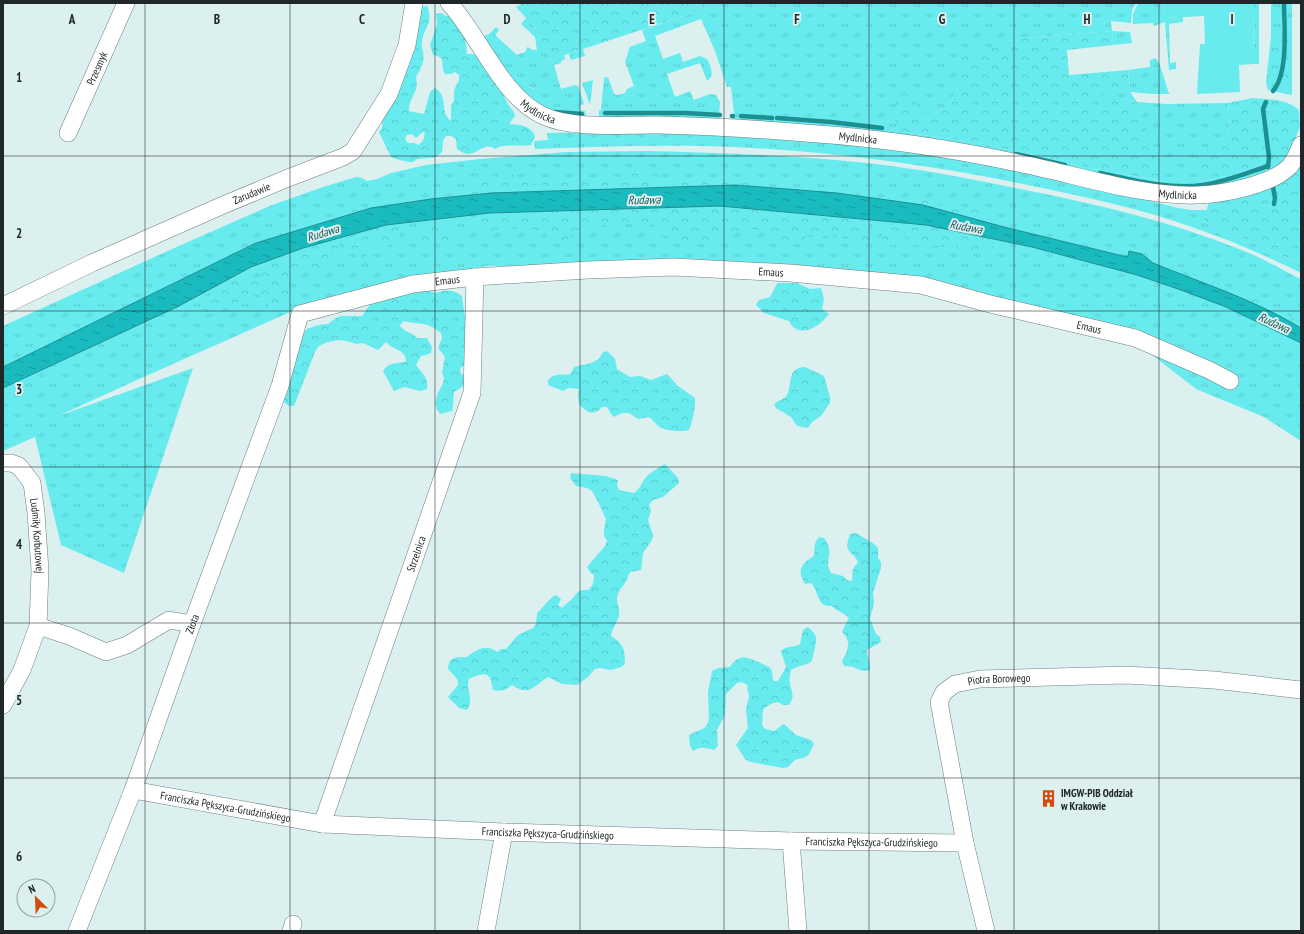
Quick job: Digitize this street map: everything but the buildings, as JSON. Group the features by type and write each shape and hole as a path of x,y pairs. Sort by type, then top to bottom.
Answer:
{"street":[{"name":"Przesmyk","path":"68,133 126,3"},
{"name":"Zarudawie","path":"3,306 92,263 221,206 343,157 353,151 389,94 407,45 414,3"},
{"name":"Mydlnicka","path":"449,3 463,21 497,72 522,102 532,110 545,117 560,122 577,124 735,128 858,138 996,158 1130,188 1188,196 1226,192 1266,180 1283,171 1290,165 1301,145"},
{"name":"Emaus","path":"300,314 413,284 475,277 588,270 674,267 790,273 921,285 990,304 1135,338 1230,381"},
{"name":"Strzelnica","path":"322,824 472,393 475,277"},
{"name":"Złota","path":"77,931 133,790 192,624 280,386 300,314"},
{"name":"Ludmiły Korbutowej","path":"3,463 19,466 32,483 36,513 40,570 38,626 22,670 3,705"},
{"path":"38,626 69,636 106,652 128,645 169,620 192,624"},
{"name":"Piotra Borowego","path":"986,931 965,843 939,702 944,692 956,684 980,679 1128,675 1214,680 1301,690"},
{"name":"Franciszka Pększyca-Grudzińskiego","path":"133,790 322,824 504,832 791,841 965,843"},
{"path":"486,931 504,832"},
{"path":"791,841 798,931"}],"green space":[{"path":"523,3 703,3 701,10 550,60 537,30 516,7"},
{"path":"703,3 1136,3 1132,10 1131,23 1111,21 1112,31 1007,41 962,79 947,108 933,113 919,113 901,132 980,143 1109,172 1163,181 1137,102 1166,104 1228,103 1230,129 1226,139 1200,182 1232,175 1269,164 1270,170 1238,182 1221,186 1193,188 1160,186 732,120 731,114 734,114 731,87 727,87 715,51 701,19 655,36 663,59 680,53 683,62 700,56 707,59 712,74 707,81 700,63 667,74 675,97 690,91 694,100 710,94 716,95 720,102 719,117 717,119 599,118 604,78 608,77 614,94 618,95 625,93 627,89 634,86 625,62 630,47 646,41 642,30 701,10"},
{"path":"1138,3 1164,3 1165,18 1183,17 1183,22 1169,24 1170,63 1176,62 1176,69 1169,70 1165,22 1154,26 1153,23 1133,24 1133,14"},
{"path":"1164,3 1253,3 1254,64 1239,65 1240,92 1197,94 1200,44 1205,44 1204,16 1165,18"},
{"path":"1253,3 1259,3 1259,64 1254,64"},
{"path":"1271,3 1282,3 1282,32 1271,36"},
{"path":"1285,3 1292,3 1292,28 1285,31"},
{"path":"427,6 429,21 422,42 423,62 416,77 417,83 410,102 409,111 424,114 430,92 435,88 442,95 445,113 451,121 451,106 454,101 454,90 459,80 459,75 455,72 445,74 442,59 433,55 430,45 437,24 436,14 441,13 446,16 451,16 465,35 467,54 473,54 478,57 499,84 499,90 515,114 509,124 524,126 533,132 535,136 531,145 503,146 495,149 485,147 469,154 463,153 457,149 456,139 451,136 446,136 443,141 442,152 437,156 417,159 413,162 402,161 391,157 379,132 382,128 382,118 421,7","holes":["424,131 424,139 419,145 408,143 405,139 407,135 412,134 416,138"]},
{"path":"526,18 537,30 550,60 564,55 565,59 561,61 561,63 554,65 561,89 575,85 578,86 584,104 580,105 580,110 585,111 586,117 553,113 523,95 482,37 489,34 496,27 499,30 495,35 517,55 524,52 527,47 537,50 535,37 521,24","holes":["513,78 522,79 526,85 534,89 544,104"]},
{"path":"1292,28 1292,95 1268,90 1266,83 1271,36"},
{"path":"1112,31 1130,32 1132,43 1113,45"},
{"path":"1112,31 1113,45 1067,50 1069,75 1128,70 1130,92 1103,89 1103,99 1137,102 1164,181 1109,172 980,143 901,132 895,120 896,101 902,93 915,99 919,113 933,113 947,108 962,79 959,59 1007,41"},
{"path":"583,49 585,56 571,60 569,54"},
{"path":"1156,58 1160,65 1169,94 1130,92 1137,102 1103,100 1103,89 1130,91 1128,70 1150,67 1150,60"},
{"path":"513,78 522,79 526,85 538,92 544,104 523,90"},
{"path":"593,80 590,105 582,83"},
{"path":"1253,98 1283,101 1299,110 1300,127 1285,160 1270,170 1268,164 1232,175 1200,182 1192,156 1226,139 1230,129 1228,103"},
{"path":"637,131 859,143 1024,169 1178,208 1207,210 1203,222 1230,232 1301,264 1301,273 1226,240 1158,216 1071,194 948,170 867,158 786,150 704,146 535,149 534,141 548,140 547,133"},
{"path":"649,151 786,156 888,165 1010,187 1116,210 1173,226 1229,245 1256,256 1301,279 1301,328 1283,317 1153,263 1141,254 1123,256 1004,227 837,193 736,185 491,193 431,199 371,208 256,243 3,367 3,326 272,205 323,187 356,177 367,181 377,179 391,173 426,165 480,159 567,152"},
{"path":"1301,160 1301,264 1230,232 1203,222 1210,199"},
{"path":"644,168 662,177 662,188 677,190 674,186 674,181 685,179 690,182 706,178 721,181 725,180 740,184 756,181 770,197 776,206 779,215 806,199 815,191 824,188 828,190 830,201 837,194 838,190 843,190 852,196 862,199 865,194 870,193 874,198 876,208 874,219 868,226 872,230 871,240 862,240 855,236 844,240 836,234 824,238 812,234 800,242 792,244 782,239 778,235 768,231 745,228 727,236 714,237 706,245 696,242 679,242 675,238 665,238 651,222 635,226 623,224 611,229 602,224 583,228 575,232 568,239 552,242 546,234 539,230 525,227 514,229 504,227 492,232 480,229 475,225 475,219 482,213 469,199 474,173 479,171 494,175 499,173 514,175 527,183 536,185 549,180 591,183 601,180 620,184 623,177 629,172"},
{"path":"927,197 930,201 940,206 950,203 959,207 977,210 981,213 984,223 993,235 995,241 992,250 987,252 983,250 970,254 957,248 955,243 943,244 937,248 927,247 915,244 904,236 900,239 898,245 891,245 886,243 881,238 883,228 897,223 904,202 910,202 914,206"},
{"path":"348,205 368,209 378,206 378,211 397,226 400,235 397,239 392,240 385,248 375,244 364,259 357,256 349,245 353,237 362,230 343,219 342,211"},
{"path":"720,206 926,225 1032,247 1137,275 1226,307 1301,343 1301,441 1264,417 1196,389 1137,343 932,287 552,265 487,266 430,276 320,303 288,313 58,416 193,368 124,573 61,545 35,437 3,451 3,388 179,306 251,267 303,248 386,225 490,213"},
{"path":"311,221 340,243 339,247 335,253 325,260 320,266 301,270 287,278 290,299 286,304 274,310 265,303 259,295 254,294 229,306 226,318 221,320 217,315 207,314 203,310 206,300 216,284 231,279 258,279 267,267 264,262 279,255 283,258 288,257 290,253 299,250 294,234 299,227"},
{"path":"426,221 436,224 445,222 450,224 458,244 447,249 436,242 424,242 420,240 416,234 418,229"},
{"path":"1146,258 1155,259 1270,305 1301,322 1301,328 1283,317 1153,263"},
{"path":"778,283 797,283 810,289 821,288 824,299 822,309 829,314 815,327 803,331 793,327 789,321 764,313 756,305 759,300 770,297"},
{"path":"426,290 437,293 444,291 456,292 462,296 467,321 465,365 460,368 461,374 465,376 464,386 454,392 452,411 440,414 435,403 444,378 442,372 445,357 438,348 442,338 441,333 427,325 403,321 400,326 402,328 417,338 427,338 432,347 431,353 421,356 416,365 427,381 427,389 420,391 404,387 394,391 383,371 390,364 406,361 401,352 386,342 378,350 363,343 357,344 339,340 328,342 318,347 294,406 289,406 281,400 281,394 303,334 307,329 318,325 328,324 341,316 362,316 371,303 386,297"},
{"path":"1272,328 1301,343 1301,351 1284,343"},
{"path":"607,351 615,359 617,369 630,377 640,376 651,380 667,374 678,386 695,398 694,415 689,430 677,431 664,429 658,426 649,417 638,419 629,413 623,413 613,417 607,407 602,407 593,413 587,411 579,404 579,389 568,388 563,391 548,385 548,380 552,377 556,375 567,375 571,373 574,367 594,361 600,357 602,353"},
{"path":"805,367 824,376 830,397 830,403 821,416 812,422 808,428 797,426 791,417 776,408 774,404 787,395 791,377 795,370"},
{"path":"665,464 678,478 679,483 663,497 653,500 649,505 651,511 648,520 653,535 652,540 643,553 641,570 630,572 617,597 619,616 612,630 611,636 621,644 624,650 625,664 611,670 600,668 595,669 588,677 577,685 562,684 548,677 535,687 527,690 523,690 512,685 503,690 493,690 487,675 478,675 469,679 468,687 470,702 467,710 459,708 448,697 458,685 458,680 448,669 452,659 467,657 481,648 493,649 497,652 501,649 506,649 518,635 533,628 536,624 537,613 554,596 556,595 561,599 558,605 562,608 578,592 588,590 592,585 594,575 587,567 605,546 607,541 604,536 606,519 592,491 587,488 576,486 570,478 571,473 606,476 618,480 617,485 619,490 634,493 646,477"},
{"path":"856,533 878,548 878,558 881,562 881,568 873,593 874,603 870,619 876,634 880,637 881,642 867,650 870,670 866,671 844,666 842,661 846,654 848,642 842,632 849,618 832,606 823,604 811,583 805,584 801,575 802,567 806,561 814,556 815,544 819,537 824,538 829,548 828,564 831,573 843,576 847,580 852,581 853,569 858,563 847,546 850,534"},
{"path":"808,627 816,637 812,660 809,663 791,670 791,702 789,705 783,705 778,702 763,710 762,725 765,729 774,731 784,724 796,735 811,740 814,744 809,754 806,757 795,760 788,767 783,768 750,762 745,759 736,745 748,728 746,709 749,697 747,685 742,682 737,683 726,694 725,715 717,730 718,746 714,750 701,748 693,751 690,746 689,735 704,728 709,720 708,692 712,671 718,668 730,667 738,659 745,658 754,660 769,667 772,672 773,681 778,681 786,667 781,651 800,644 803,630"}],"water":[{"name":"Rudawa","path":"736,185 837,193 923,205 1004,227 1123,256 1128,256 1129,251 1142,254 1153,263 1247,300 1301,328 1301,343 1226,307 1137,275 1032,247 926,225 720,206 490,213 386,225 303,248 251,267 179,306 3,388 3,367 256,243 371,208 431,199 491,193"}],"waterway":[{"path":"1273,91 1278,83 1284,61 1284,3"},
{"path":"1266,102 1263,109 1269,157 1268,167"},
{"path":"555,112 582,114"},
{"path":"605,113 686,113 720,115"},
{"path":"741,116 772,118"},
{"path":"777,118 882,128"},
{"path":"1016,154 1065,165"},
{"path":"1100,173 1151,184 1190,186 1219,182 1268,166"},
{"path":"1273,187 1275,198 1274,204"}],"place":[{"name":"IMGW-PIB Oddział w Krakowie","path":"1048,799"}]}
